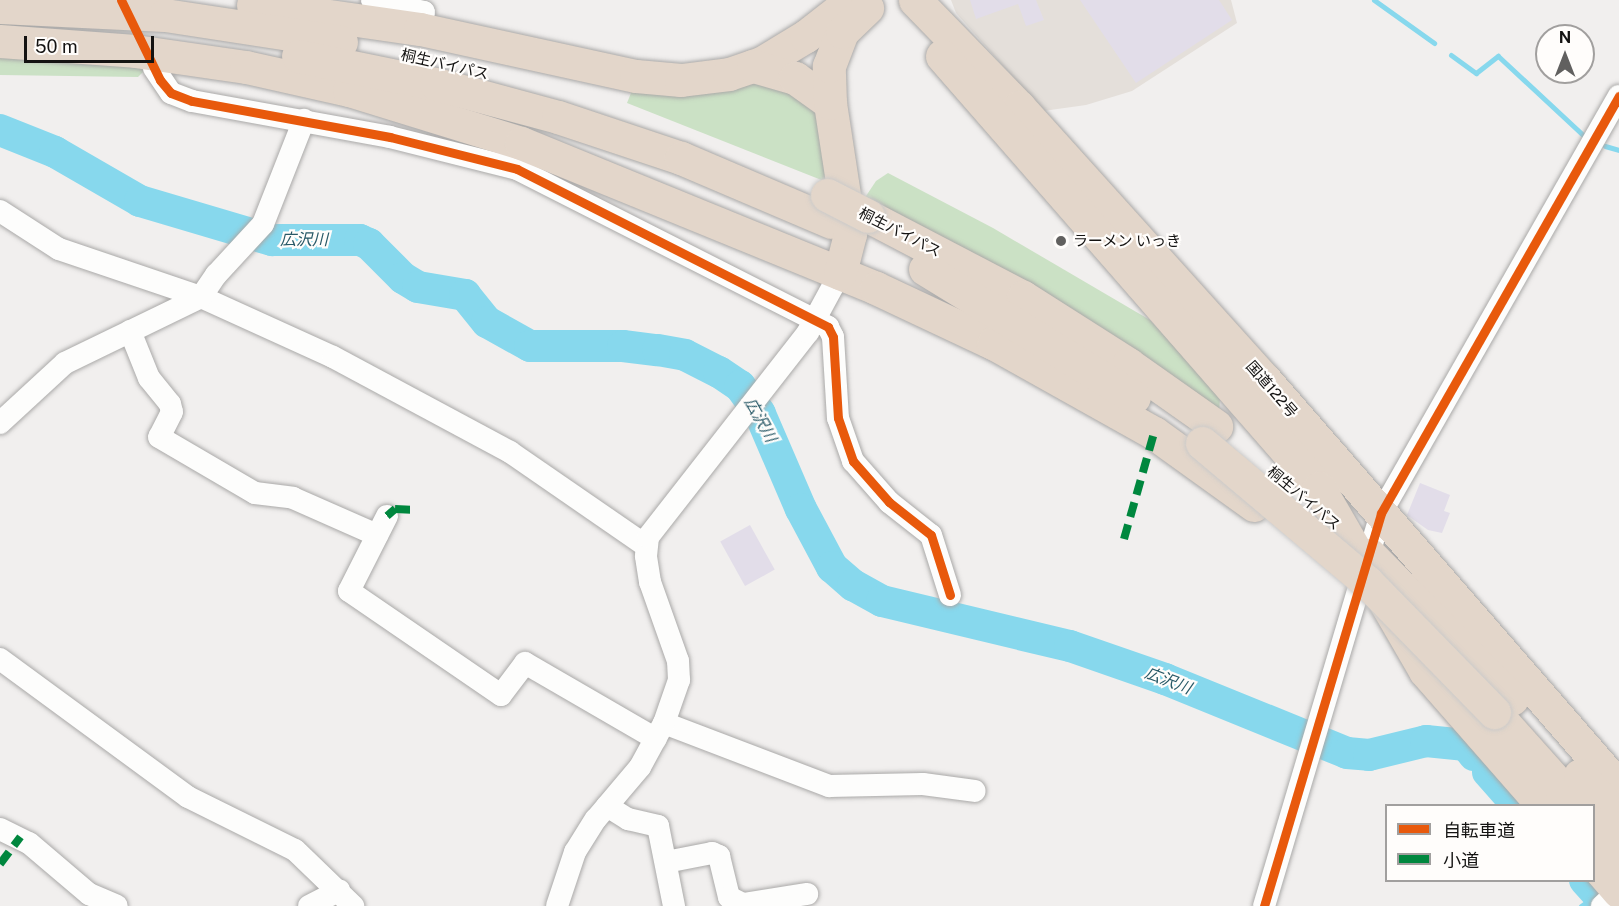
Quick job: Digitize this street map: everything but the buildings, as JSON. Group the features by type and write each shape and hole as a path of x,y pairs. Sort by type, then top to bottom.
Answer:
{"highway":[{"path":"204,0 420,29 651,79 693,80 753,66 806,36 852,0"},
{"path":"840,273 850,234 830,103 829,66 837,39 873,0"},
{"name":"国道122号","path":"898,0 992,116 1319,488 1366,566 1383,604 1425,671 1541,804"},
{"name":"国道122号","path":"915,0 1019,106 1381,513 1619,787"},
{"name":"桐生バイパス","path":"0,7 84,9 238,24 441,62 629,117 1023,297 1128,364 1209,435 1378,563 1502,704 1619,818"},
{"name":"桐生バイパス","path":"0,30 128,35 237,46 435,84 642,144 829,208"},
{"path":"0,41 192,58 349,90 584,167 911,303 1036,365 1154,433 1339,565 1366,566 1360,516 1330,469 1290,420 1284,403"},
{"path":"753,66 795,78 830,103"},
{"name":"桐生バイパス","path":"1502,704 1577,804"},
{"path":"1595,825 1619,852"},
{"path":"1595,866 1613,896"}],"street":[{"path":"372,0 424,12 420,29"},
{"path":"153,68 171,93 181,98 304,120 517,169 832,331 836,404 853,461 889,502 931,535 950,595"},
{"path":"1264,906 1381,513 1619,96"},
{"path":"0,423 65,363 201,297 216,275 263,224 304,120"},
{"path":"0,211 59,249 201,297 333,357 510,452 645,545"},
{"path":"557,906 575,852 607,806 640,768 660,731 680,669 650,582 645,545 816,321 840,273"},
{"path":"130,331 149,378 170,404 172,412 159,437 255,493 293,498 382,525 349,591 501,695 525,663 660,731 829,786 923,784 975,791"},
{"path":"0,659 188,797 295,850 346,899"},
{"path":"607,806 628,819 656,823 674,906"},
{"path":"0,829 29,843 89,894 117,906"},
{"path":"666,862 712,853 719,856 729,897 743,904 807,894"},
{"path":"309,906 346,899"}],"shaded area":[{"path":"951,0 1231,0 1237,23 1132,91 1086,105 1043,111 956,13"}],"green space":[{"path":"0,54 148,67 138,77 0,75"},
{"path":"766,76 815,107 829,183 627,103 635,83"},
{"path":"0,130 105,188 0,139"},
{"path":"888,173 993,228 1150,320 1220,396 1219,416 864,199 876,181"}],"waterway":[{"path":"1374,0 1434,43"},
{"path":"1451,55 1476,73 1498,56 1583,135"},
{"name":"広沢川","path":"0,130 55,152 140,201 272,240 360,240 369,244 403,278 418,287 465,295 487,322 530,346 623,346 658,350 685,355 719,372 740,386 760,414 801,509 832,567 853,585 882,601 1070,646 1165,679 1347,753 1369,755 1426,741 1466,745 1474,755"},
{"path":"1605,146 1619,150"},
{"name":"広沢川","path":"1488,772 1516,804"},
{"name":"広沢川","path":"1587,882 1601,898"},
{"path":"1581,906 1597,895"}],"marked path":[{"path":"1124,539 1154,433"},
{"path":"387,516 395,509 416,510"},
{"path":"0,864 20,837"}],"cycle path":[{"path":"121,0 160,80 171,93 192,101 390,137 517,169 828,327 833,337 838,418 853,461 889,502 931,535 950,595"},
{"path":"1264,906 1381,513 1619,96"}],"place":[{"name":"ラーメン いっき","path":"1061,241"}]}
